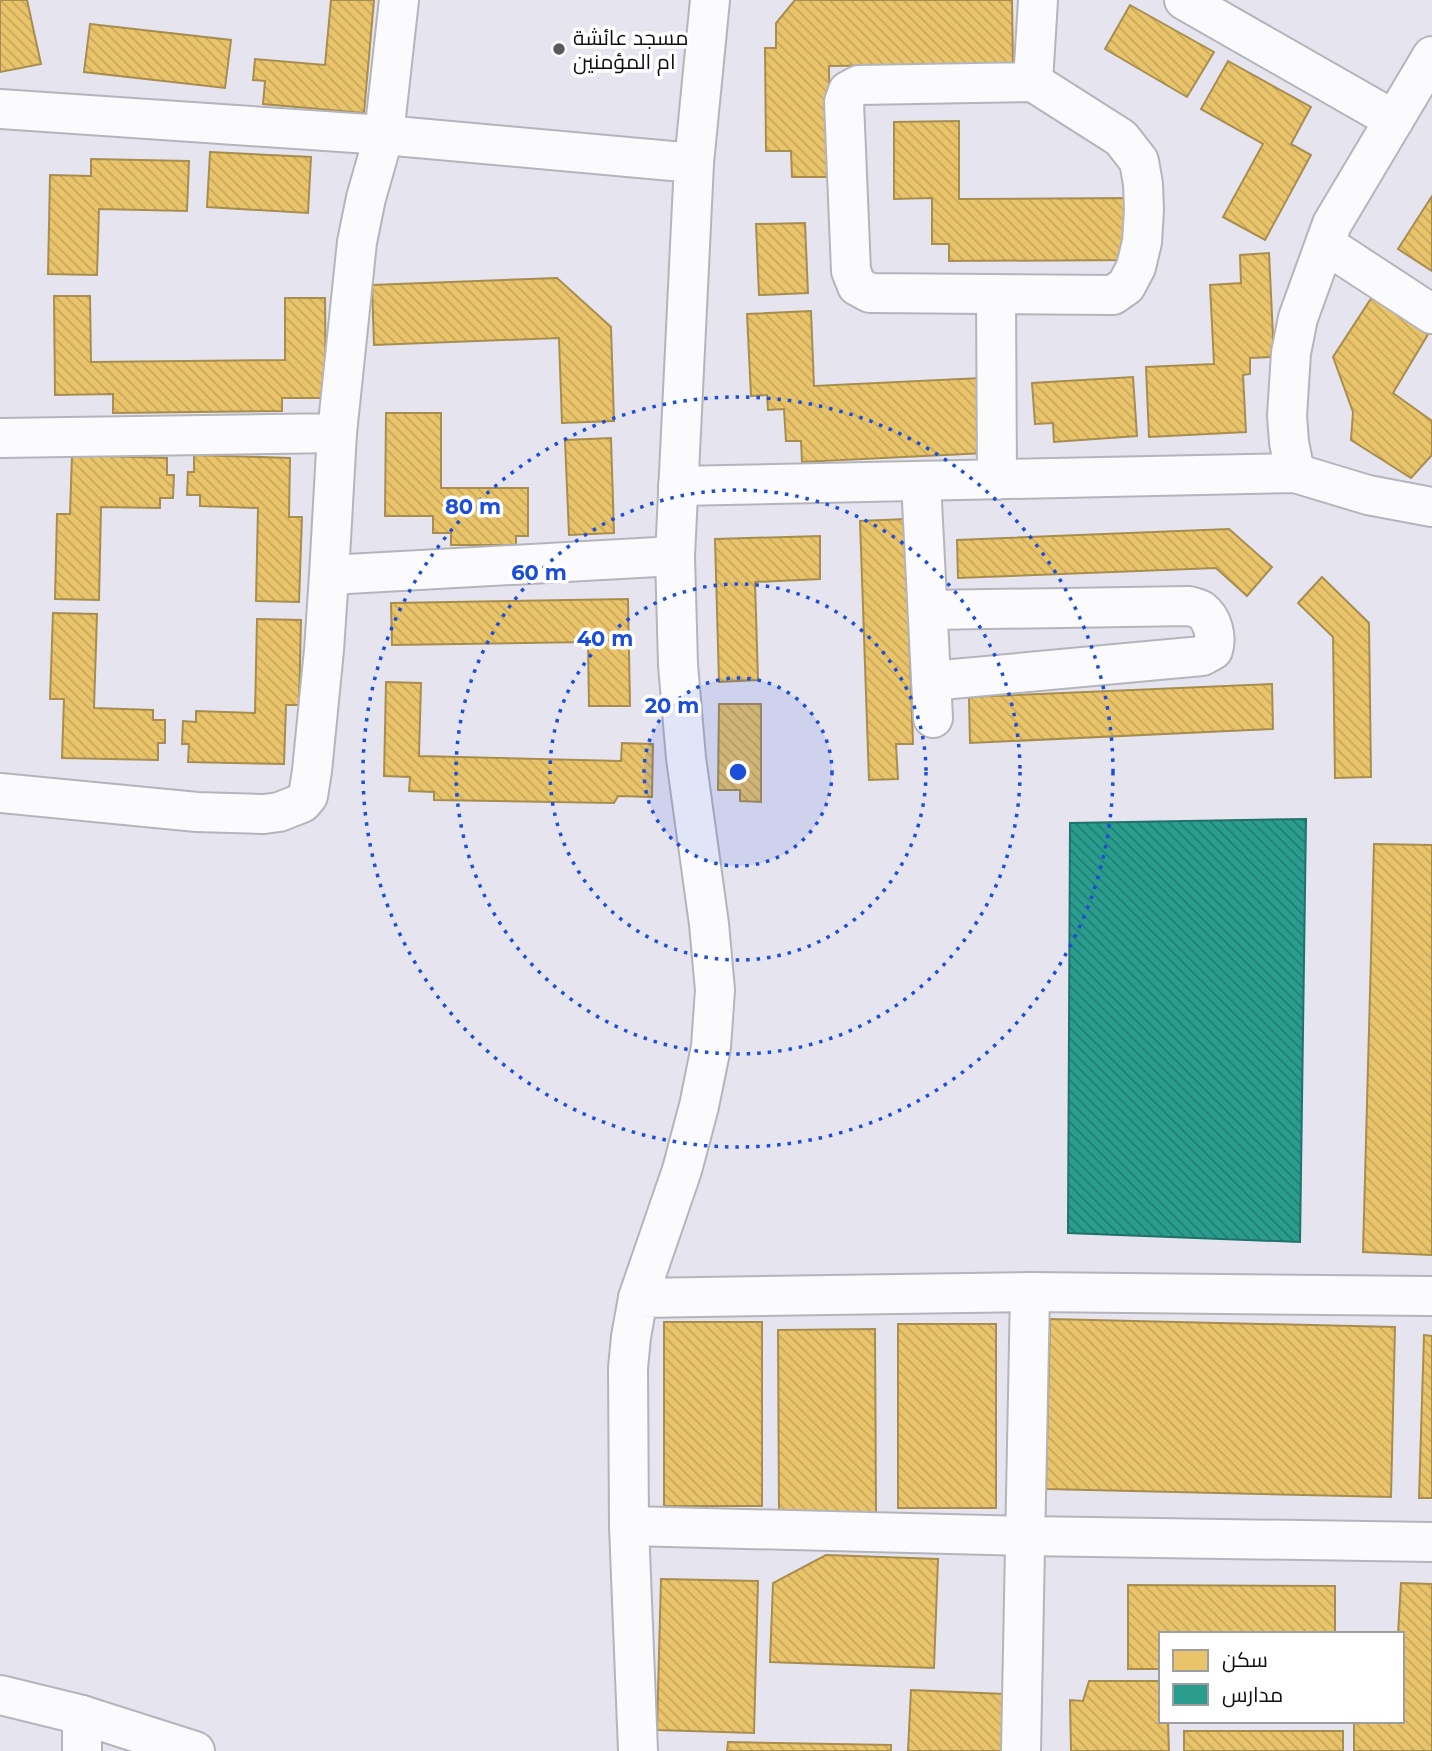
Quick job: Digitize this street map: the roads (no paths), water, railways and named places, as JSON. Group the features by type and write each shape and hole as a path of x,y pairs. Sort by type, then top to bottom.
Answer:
{"street":[{"path":"0,793 197,812 264,814 292,808 308,796 329,575 337,433 357,242 384,135 399,0"},
{"path":"638,1751 629,1526 628,1368 631,1337 638,1298 678,1181 699,1106 711,1047 715,990 709,924 686,758 678,664 676,556 694,163 709,0"},
{"path":"1033,82 1038,0"},
{"path":"1184,0 1394,120"},
{"path":"1295,473 1287,416 1291,354 1298,318 1332,224 1432,58"},
{"path":"1033,82 1121,138 1139,161 1144,210 1142,242 1136,267 1126,286 1113,295 870,293 857,286 851,271 844,102 848,91 859,85 1033,82"},
{"path":"0,109 384,135 694,163"},
{"path":"1325,244 1432,314"},
{"path":"996,294 997,480"},
{"path":"0,438 337,433"},
{"path":"678,486 1295,473 1368,495 1432,507"},
{"path":"921,482 933,718"},
{"path":"329,575 676,556"},
{"path":"928,610 1189,606 1203,611 1212,625 1216,640 1213,650 1202,656 931,681"},
{"path":"638,1298 1030,1292 1432,1296"},
{"path":"1021,1751 1030,1292"},
{"path":"629,1526 1025,1536 1432,1542"},
{"path":"0,1695 82,1733 195,1751"}],"place":[{"name":"مسجد عائشة ام المؤمنين","path":"559,49"}]}
